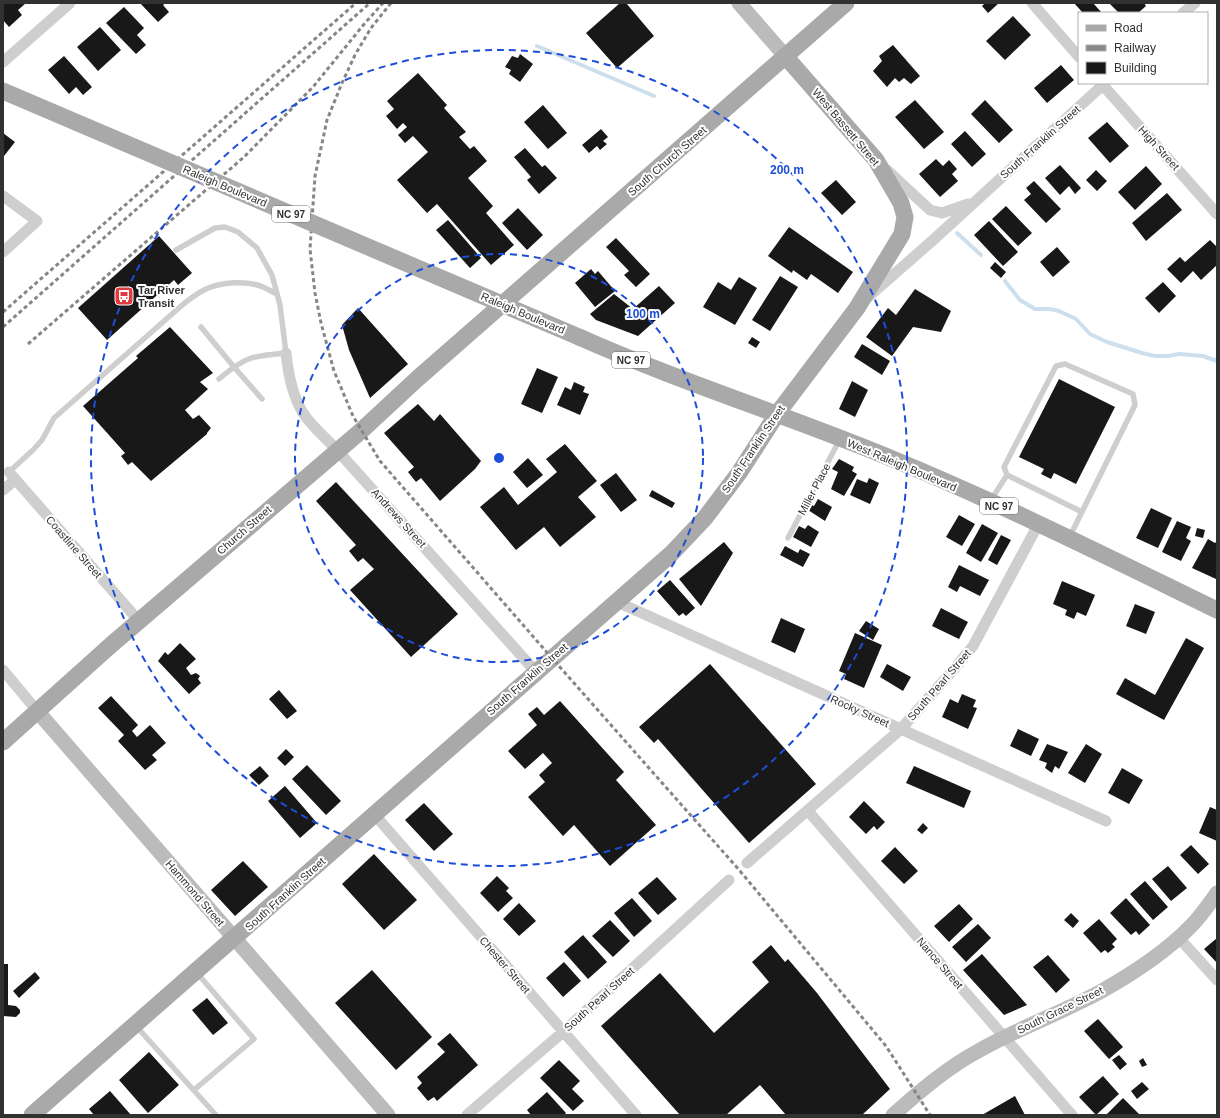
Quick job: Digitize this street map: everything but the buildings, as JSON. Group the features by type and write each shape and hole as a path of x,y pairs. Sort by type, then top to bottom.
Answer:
{"main road":[{"name":"South Church Street","path":"486,319 846,3"},
{"name":"West Bassett Street","path":"786,57 876,160 902,203 905,217 902,234 857,308"},
{"name":"Raleigh Boulevard","path":"3,91 579,338"},
{"name":"South Franklin Street","path":"32,1115 615,601 671,554 705,518 739,473 777,414 857,308"},
{"name":"Church Street","path":"3,742 139,621 486,319"},
{"name":"West Raleigh Boulevard","path":"579,338 678,378 888,457 1039,523 1217,610"}],"street":[{"path":"3,62 70,3"},
{"name":"West Bassett Street","path":"739,3 786,57"},
{"path":"1032,3 1078,56"},
{"path":"1185,12 1195,3"},
{"name":"South Franklin Street","path":"857,308 1103,84"},
{"name":"High Street","path":"1103,84 1217,214"},
{"name":"South Franklin Street","path":"876,160 930,210 942,213 976,200"},
{"path":"3,196 37,221 3,252"},
{"name":"Andrews Street","path":"286,353 290,380 294,393 303,412 312,424 337,450 535,672"},
{"path":"3,490 12,476"},
{"name":"Coastline Street","path":"12,476 139,621"},
{"name":"South Pearl Street","path":"748,863 901,729 954,669 973,646 1039,523"},
{"name":"Rocky Street","path":"615,601 1106,821"},
{"name":"Hammond Street","path":"3,670 388,1115"},
{"name":"Nance Street","path":"808,810 1072,1115"},
{"name":"Chester Street","path":"374,814 636,1115"},
{"name":"South Pearl Street","path":"467,1115 563,1032 729,880"},
{"name":"South Grace Street","path":"893,1115 916,1094 958,1062 1005,1037 1100,992 1144,965 1179,938 1192,925 1217,893"},
{"path":"1179,938 1217,980"}],"lane":[{"path":"176,250 215,228 225,227 238,232 257,248 272,275 280,305 286,353 256,356 246,359 219,379"},
{"path":"12,476 42,440 54,418 180,306 193,297 206,289 234,283 249,283 262,286 277,294"},
{"path":"201,327 262,399"},
{"path":"1069,538 1082,512 1135,405 1133,394 1065,364 1056,366 1004,467 1007,475 1082,512"},
{"name":"Miller Place","path":"788,538 840,439"},
{"path":"990,502 1007,475"},
{"path":"194,1090 254,1039 196,972"},
{"path":"135,1025 216,1115"}],"waterway":[{"path":"537,46 654,96"},
{"path":"957,233 981,255"},
{"path":"1005,281 1020,300 1035,309 1050,309 1059,311 1076,319 1090,334 1107,342 1155,356 1179,354 1203,356 1217,361"}],"railway":[{"path":"3,312 356,3"},
{"path":"3,327 370,3"},
{"path":"28,344 244,157 313,87 383,3"},
{"path":"391,3 371,28 355,55 342,83 327,120 315,176 310,249 315,293 321,323 334,371 353,416 380,461 740,871 886,1046 930,1115"}],"place":[{"name":"Tar River Transit","path":"124,296"}]}
